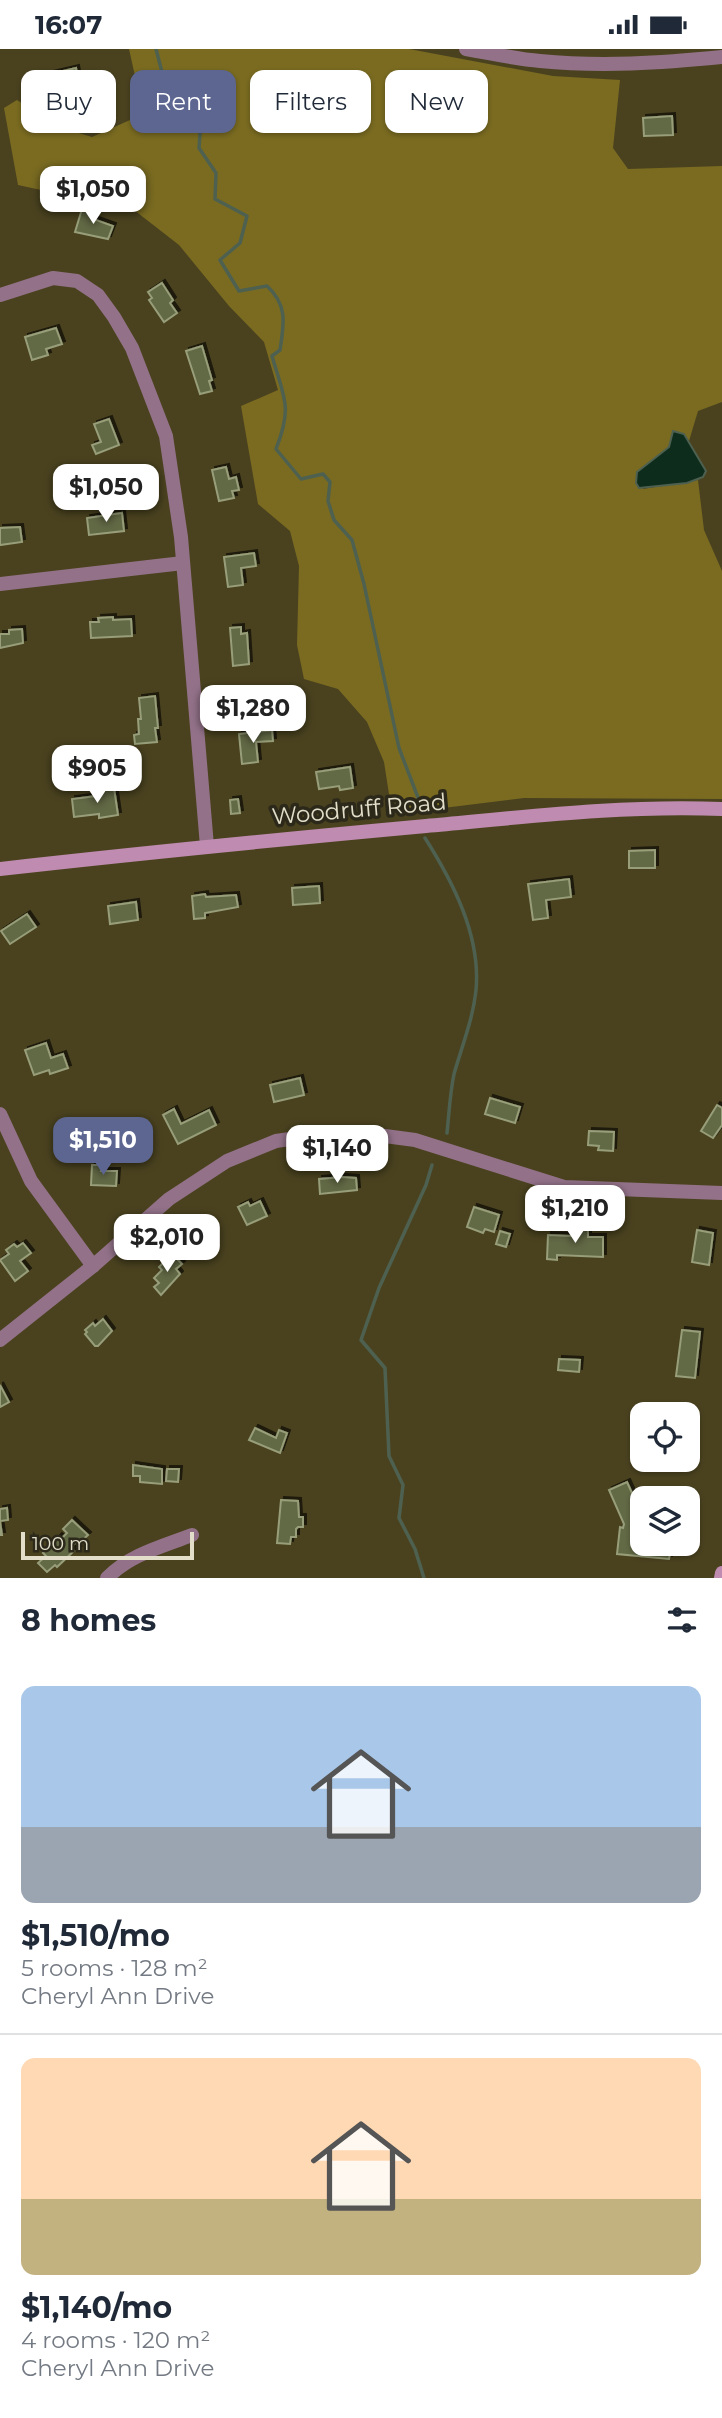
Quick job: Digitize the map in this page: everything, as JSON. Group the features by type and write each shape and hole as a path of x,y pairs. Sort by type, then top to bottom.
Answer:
{"street":[{"path":"466,49 537,61 574,64 657,63 722,57"},
{"path":"0,295 45,279 61,278 84,285 98,295 132,348 166,436 183,563 207,846"},
{"path":"0,584 183,563"},
{"name":"Woodruff Road","path":"0,869 207,846 624,809 722,809"},
{"path":"0,1114 31,1181 93,1266"},
{"path":"0,1340 93,1266 169,1199 227,1161 276,1141 331,1133 370,1134 415,1140 564,1187 722,1193"},
{"path":"107,1578 119,1566 137,1555 192,1535"},
{"path":"721,1578 722,1573"}],"shaded area":[{"path":"129,49 409,49 553,76 620,80 613,148 628,169 722,166 722,402 698,411 689,441 684,434 671,441 661,455 637,472 643,489 698,480 704,530 722,571 722,799 524,798 419,811 395,803 389,794 384,762 367,722 338,689 304,679 297,645 299,566 290,531 258,504 241,406 278,390 264,342 229,306 179,245 116,196 88,181 41,190 18,185 4,108 17,100 21,103 21,133 79,133 92,137 101,133 116,133 116,126 130,120 130,133 236,133 236,70 134,70"},
{"path":"673,431 684,434 706,471 703,477 687,483 639,488 636,483 637,472 669,447"}],"building":[{"path":"672,116 673,135 644,136 643,118"},
{"path":"82,209 95,213 93,219 113,226 108,239 75,232"},
{"path":"162,283 173,300 170,303 177,313 164,322 149,300 152,298 148,292"},
{"path":"56,328 62,344 46,349 48,355 32,360 25,337"},
{"path":"202,346 212,380 209,381 212,391 200,394 186,351"},
{"path":"109,419 119,445 96,454 92,445 101,442 94,424"},
{"path":"226,467 229,479 236,477 239,490 232,491 234,498 219,501 212,470"},
{"path":"122,513 124,531 89,535 87,518"},
{"path":"20,527 22,542 0,545 0,528"},
{"path":"254,553 256,566 241,568 243,585 228,587 224,557"},
{"path":"113,617 113,620 131,619 132,636 91,638 90,622 99,622 98,618"},
{"path":"241,627 241,634 247,633 249,664 233,666 230,628"},
{"path":"22,629 23,643 0,648 0,634"},
{"path":"155,696 157,742 135,744 134,735 139,734 138,719 141,719 139,698"},
{"path":"272,730 273,741 256,742 258,762 242,764 239,734"},
{"path":"350,767 353,788 340,790 339,786 319,789 316,772"},
{"path":"114,788 118,815 99,818 99,814 74,817 72,799 96,796 96,791"},
{"path":"238,799 240,813 231,814 230,800"},
{"path":"655,850 655,868 629,868 629,851"},
{"path":"569,879 571,897 546,900 548,918 533,920 528,884"},
{"path":"319,886 320,903 293,905 292,888"},
{"path":"205,894 206,897 236,895 238,907 205,913 205,918 194,919 192,896"},
{"path":"136,902 138,920 110,924 108,906"},
{"path":"27,914 36,927 10,944 1,931"},
{"path":"46,1043 51,1058 63,1054 68,1068 50,1074 49,1070 34,1075 25,1050"},
{"path":"300,1078 304,1095 274,1102 270,1085"},
{"path":"490,1098 520,1107 515,1123 485,1114"},
{"path":"717,1105 722,1108 722,1125 713,1138 701,1131"},
{"path":"174,1109 181,1124 209,1110 216,1125 178,1144 163,1115"},
{"path":"589,1131 614,1132 613,1151 598,1150 599,1146 588,1145"},
{"path":"92,1165 102,1165 101,1171 117,1171 116,1186 91,1185"},
{"path":"356,1178 357,1190 320,1194 319,1179"},
{"path":"260,1201 267,1216 247,1225 238,1207 248,1202 250,1206"},
{"path":"474,1207 499,1215 494,1232 485,1229 483,1233 467,1227"},
{"path":"572,1228 588,1228 588,1237 603,1237 603,1257 557,1255 557,1260 547,1259 548,1235 571,1236"},
{"path":"697,1230 713,1233 709,1265 692,1262"},
{"path":"500,1231 510,1234 506,1247 496,1244"},
{"path":"23,1243 31,1253 20,1261 28,1271 15,1281 0,1260 9,1254 6,1250 14,1244 17,1247"},
{"path":"172,1254 182,1264 176,1269 180,1274 161,1295 154,1287 159,1283 154,1278 162,1270 159,1267"},
{"path":"103,1319 112,1331 95,1346 85,1334 85,1330"},
{"path":"682,1330 700,1332 695,1378 676,1376"},
{"path":"559,1359 580,1360 579,1372 558,1370"},
{"path":"0,1385 9,1402 0,1407"},
{"path":"255,1428 276,1438 279,1430 287,1433 280,1453 249,1440"},
{"path":"133,1465 162,1469 162,1484 140,1482 140,1476 133,1476"},
{"path":"167,1469 179,1469 178,1482 166,1481"},
{"path":"627,1482 630,1489 630,1555 617,1554 620,1527 623,1528 624,1524 609,1490"},
{"path":"281,1500 298,1501 299,1517 303,1517 303,1527 296,1529 296,1537 291,1537 290,1544 277,1543"},
{"path":"7,1508 8,1520 0,1521 0,1509"},
{"path":"72,1520 88,1535 71,1547 74,1551 57,1567 55,1565 47,1572 38,1563 46,1556 43,1553 59,1536 62,1538 67,1533 63,1529"},
{"path":"638,1556 670,1556 669,1559"}],"waterway":[{"path":"156,49 163,76 181,76 198,91 202,105 199,148 216,173 215,199 247,216 240,243 220,260 239,291 267,286 274,293 281,308 283,323 280,350 272,356 283,393 285,412 276,449 301,479 323,474 330,482 328,501 334,520 352,540 399,748 422,808"},
{"path":"425,838 463,910 474,950 476,970 475,1001 454,1074 447,1133"},
{"path":"424,1578 415,1549 399,1518 403,1485 389,1456 385,1368 361,1340 379,1288 426,1185 432,1165"}]}
